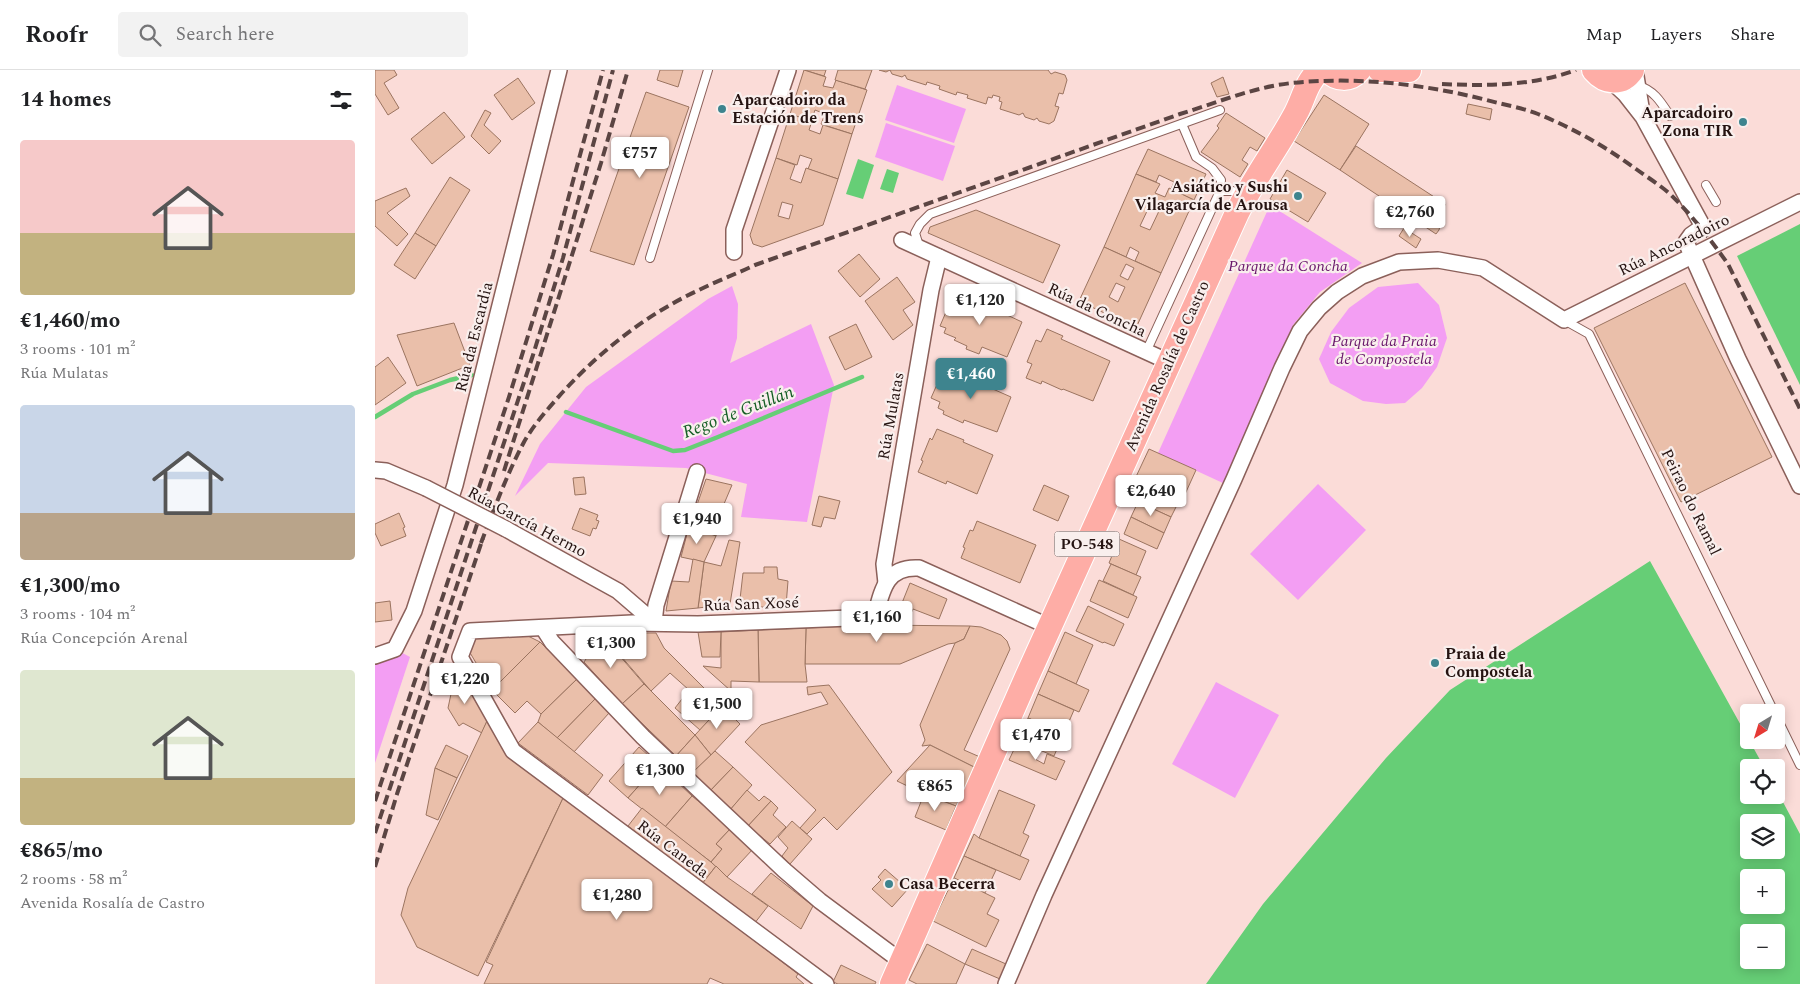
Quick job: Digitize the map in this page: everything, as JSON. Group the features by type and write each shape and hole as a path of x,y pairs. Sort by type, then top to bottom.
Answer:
{"main road":[{"path":"1328,72 1347,78 1353,76 1359,70"},
{"path":"1380,70 1409,70"},
{"name":"Avenida Rosalía de Castro","path":"892,984 1050,627 1245,197 1297,112 1309,82 1328,72"}],"street":[{"name":"Rúa da Escardia","path":"375,656 395,649 414,611 455,485 559,70"},
{"path":"734,252 734,230 788,70"},
{"path":"1613,74 1625,94 1643,117"},
{"path":"1613,74 1643,117 1702,225 1686,242 1738,359 1800,486"},
{"name":"Rúa Ancoradoiro","path":"1564,320 1800,202"},
{"name":"Rúa da Concha","path":"902,240 1169,362"},
{"name":"Rúa Mulatas","path":"886,583 884,564 892,512 931,290 939,257"},
{"path":"1006,984 1044,895 1234,479 1282,368 1300,331 1319,308 1337,292 1362,276 1399,262 1438,260 1483,268 1564,320"},
{"name":"Rúa García Hermo","path":"375,470 386,471 426,488 618,591 653,622"},
{"path":"653,622 656,604 697,472"},
{"path":"886,583 893,574 900,570 919,568 1050,627"},
{"name":"Rúa San Xosé","path":"470,631 653,622 698,624 875,617 886,583"},
{"path":"543,628 552,642 643,737 784,870 820,901 902,962"},
{"name":"Rúa Caneda","path":"470,631 461,657 513,751 826,984"}],"lane":[{"path":"650,258 708,70"},
{"path":"1613,74 1647,88 1660,100 1670,116"},
{"path":"919,248 915,233 920,224 930,214 1220,110"},
{"path":"1146,352 1220,192 1221,180 1212,168 1196,157 1182,124"},
{"path":"1706,185 1716,202"},
{"path":"1220,192 1233,191 1245,197"},
{"name":"Peirao do Ramal","path":"1564,320 1589,334 1771,704"},
{"path":"1785,734 1800,764"}],"green space":[{"path":"897,85 966,109 954,143 885,120"},
{"path":"886,123 955,146 943,181 875,157"},
{"name":"Parque da Concha","path":"1270,205 1362,263 1320,292 1293,325 1225,484 1158,453"},
{"name":"Parque da Praia de Compostela","path":"1418,283 1439,305 1447,338 1437,367 1422,388 1405,403 1386,404 1363,401 1330,383 1319,359 1331,332 1349,308 1378,287"},
{"path":"732,286 738,304 737,338 730,363 811,324 834,385 807,522 741,517 747,484 686,468 548,463 515,496 540,444 586,387 708,299"},
{"path":"1318,484 1366,530 1298,600 1250,554"},
{"path":"395,649 410,657 375,763 375,656"},
{"path":"1216,682 1279,715 1235,798 1172,764"}],"shaded area":[{"path":"858,159 874,165 863,199 846,194"},
{"path":"887,169 899,173 893,193 880,189"},
{"path":"1800,224 1800,385 1737,256"},
{"path":"1650,561 1740,724 1740,749 1754,749 1760,759 1740,759 1740,804 1784,804 1800,834 1800,984 1206,984 1263,904 1386,758 1450,690"}],"building":[{"path":"375,70 394,70 397,75 384,83 399,108 388,115 375,94"},
{"path":"660,70 683,70 678,87 657,80"},
{"path":"804,70 826,70 824,76"},
{"path":"804,70 826,77 823,86 833,88 836,80 867,90 852,134 821,124 825,114 815,110 811,121 790,114"},
{"path":"838,70 872,70 865,89 835,80"},
{"path":"890,70 1048,70 1051,74 1055,72 1065,75 1067,80 1063,94 1059,93 1055,106 1059,107 1054,121 1049,124 1039,121 1037,118 1034,120 1025,117 1023,113 1019,115 1000,109 1002,102 999,101 1000,97 993,95 992,98 988,97 986,104 967,98 968,95 957,92 956,95 939,89 940,86 927,82 926,85 907,79 905,75 902,77 892,74"},
{"path":"1223,77 1229,94 1217,97 1211,83"},
{"path":"518,78 535,103 512,120 494,95"},
{"path":"646,92 689,107 634,265 590,251"},
{"path":"1324,95 1369,124 1340,170 1294,141"},
{"path":"1468,104 1492,109 1490,120 1466,114"},
{"path":"485,110 491,113 484,125 501,141 489,154 471,136"},
{"path":"444,112 465,137 432,164 411,139"},
{"path":"1226,113 1265,138 1257,151 1250,147 1242,160 1248,164 1240,177 1201,152 1219,128 1217,126"},
{"path":"790,114 812,121 809,130 820,134 823,125 852,134 838,179 808,169 812,159 800,155 797,165 776,158"},
{"path":"1356,146 1445,204 1439,230 1436,234 1340,170"},
{"path":"1148,149 1206,174 1194,200 1171,189 1174,182 1159,175 1156,182 1136,174"},
{"path":"776,158 795,165 790,179 801,183 806,168 838,179 823,225 762,247 753,244 750,235","holes":["782,202 793,205 789,219 778,216"]},
{"name":"Asiático y Sushi Vilagarcía de Arousa","path":"1287,170 1326,193 1308,222 1270,199"},
{"path":"1136,174 1160,184 1155,193 1165,197 1169,188 1194,200 1161,273 1135,261 1139,252 1130,247 1126,257 1104,247","holes":["1149,207 1159,211 1150,230 1140,226"]},
{"path":"450,177 470,190 436,246 415,233"},
{"path":"406,188 410,196 387,213 408,234 397,246 375,226 375,201"},
{"path":"976,210 1060,245 1043,283 928,233 930,227"},
{"path":"1404,228 1421,239 1416,248 1399,236"},
{"path":"415,233 436,246 415,279 394,265"},
{"path":"1104,247 1161,273 1136,328 1079,301","holes":["1126,264 1134,268 1128,280 1120,276","1116,283 1125,287 1118,302 1109,297"]},
{"path":"859,254 880,279 860,297 838,271"},
{"path":"897,277 915,302 903,310 913,325 893,340 865,301"},
{"path":"1685,283 1772,457 1681,502 1594,328"},
{"path":"964,296 991,305 990,307 1022,322 1007,357 982,347 979,354 966,349 967,346 954,340 956,338 944,333 946,328 940,326 952,298 961,302"},
{"path":"454,323 470,365 417,386 397,335"},
{"path":"856,324 872,357 845,370 829,337"},
{"path":"1047,329 1063,336 1061,339 1110,361 1093,401 1042,381 1041,384 1026,378 1032,364 1027,362 1036,340 1041,342"},
{"path":"388,357 406,383 375,405 375,367"},
{"path":"950,369 961,375 963,371 989,379 986,386 1011,397 997,432 964,420 963,423 943,414 944,411 938,408 940,402 931,398 943,371 948,373"},
{"path":"937,429 993,455 977,494 947,481 946,484 918,472 930,438 932,440"},
{"path":"1149,449 1196,470 1181,503 1134,481"},
{"path":"584,477 586,494 575,495 573,478"},
{"path":"706,479 732,485 721,511 697,505"},
{"path":"1044,485 1069,496 1058,521 1033,510"},
{"path":"1145,486 1179,501 1171,517 1138,502"},
{"path":"819,496 840,501 835,519 824,517 821,527 812,525"},
{"path":"1138,502 1171,517 1164,533 1131,517"},
{"path":"697,505 721,511 716,536 689,526"},
{"path":"580,508 598,515 596,520 599,521 596,529 593,528 590,536 572,529"},
{"path":"399,513 405,527 403,528 406,536 381,546 375,533 375,524"},
{"path":"1131,517 1164,533 1157,549 1124,534"},
{"path":"977,521 1036,545 1020,583 961,558 970,530 973,531"},
{"path":"689,526 716,536 704,562 681,557"},
{"path":"1119,539 1146,551 1136,575 1109,563"},
{"path":"729,540 740,542 730,604 698,608 704,562 721,566"},
{"path":"693,559 704,562 698,608 666,611 671,581 689,582"},
{"path":"1111,564 1141,577 1133,595 1103,581"},
{"path":"764,567 777,567 778,579 788,581 786,606 739,608 743,573 764,573"},
{"path":"1099,580 1137,597 1128,618 1090,601"},
{"path":"910,583 947,599 939,619 913,609 909,618 898,613"},
{"path":"390,601 392,620 375,622 375,603"},
{"path":"1088,606 1124,624 1114,646 1076,631"},
{"path":"877,625 970,626 964,639 900,664 805,664 806,628"},
{"path":"970,626 981,627 1001,635 1007,641 1010,649 964,750 980,757 976,768 930,745 922,746 925,740 920,725 955,643 964,639"},
{"path":"806,628 805,664 807,682 759,682 758,630"},
{"path":"758,630 759,682 731,681 731,691 703,666 721,668 721,632"},
{"path":"698,632 721,632 720,657 702,657"},
{"path":"1065,632 1093,645 1076,684 1048,671"},
{"path":"601,633 656,633 664,648 722,706 700,730 675,708 689,690 670,673 651,691"},
{"path":"528,636 540,642 492,690 469,651 476,637"},
{"path":"606,640 644,684 622,704 584,662 588,656 577,647 578,642"},
{"path":"540,642 577,679 541,714 527,701 515,713 492,690"},
{"path":"457,666 487,721 482,733 463,723 459,726 448,708"},
{"path":"1048,671 1089,690 1079,712 1038,694"},
{"path":"577,679 596,698 557,738 538,722 541,714"},
{"path":"644,684 695,735 676,756 622,704"},
{"path":"829,685 892,772 837,830 824,817 807,834 800,828 816,810 745,742 761,725 828,704 821,692 808,695 807,687"},
{"path":"1038,694 1074,710 1064,733 1028,718"},
{"path":"596,698 609,713 574,752 557,738"},
{"path":"722,706 740,724 711,755 695,735"},
{"path":"1028,718 1064,733 1054,756 1018,741"},
{"path":"487,721 505,750 564,796 478,976 417,947 401,915 408,888"},
{"path":"538,722 603,775 588,795 518,743"},
{"path":"695,735 711,755 692,773 676,756"},
{"path":"1018,741 1039,750 1035,759 1044,764 1047,754 1065,761 1056,780 1009,760"},
{"path":"446,745 468,756 457,778 435,768"},
{"path":"930,745 976,768 956,806 897,781"},
{"path":"639,747 658,764 628,798 609,781"},
{"path":"715,751 733,767 710,791 692,773"},
{"path":"658,764 692,796 665,827 628,798"},
{"path":"733,767 752,785 730,810 710,791"},
{"path":"435,768 457,778 438,820 426,815"},
{"path":"747,790 759,801 764,796 771,801 748,826 730,810"},
{"path":"999,790 1035,805 1023,833 1029,836 1020,856 979,838"},
{"path":"924,794 956,806 946,830 915,817"},
{"path":"564,796 798,974 796,977 804,984 724,984 710,978 707,984 484,984 493,965 486,962"},
{"path":"692,796 731,828 716,844 722,849 711,862 665,827"},
{"path":"771,801 778,808 773,815 786,827 770,844 748,826"},
{"path":"642,808 716,866 702,884 628,826"},
{"path":"792,821 812,839 790,864 782,856 788,848 778,837"},
{"path":"731,828 753,849 727,877 711,862 722,849 716,844"},
{"path":"974,834 1029,860 1020,880 964,856"},
{"path":"964,856 996,870 985,893 954,878"},
{"path":"716,866 727,877 768,906 754,924 702,884"},
{"name":"Casa Becerra","path":"885,869 908,889 892,907 872,889 881,880 878,877"},
{"path":"771,873 813,906 801,929 752,894"},
{"path":"954,878 995,898 987,914 999,920 986,947 933,921"},
{"path":"927,944 965,964 956,984 917,984 909,980"},
{"path":"972,949 1006,964 1000,979 965,964"},
{"path":"841,965 876,982 875,984 838,984 833,982"}],"waterway":[{"name":"Rego de Guillán","path":"375,417 413,394 450,380 472,375"},
{"name":"Rego de Guillán","path":"566,412 673,451 685,450 862,377"}],"railway":[{"path":"375,801 509,397 553,255 603,70"},
{"path":"375,833 533,355 563,258 613,70"},
{"path":"504,471 601,163 628,70"},
{"path":"1442,84 1510,84 1543,79 1576,70"},
{"path":"481,543 518,454 528,435 541,417 592,363 625,335 661,310 755,265 1180,114 1249,92 1292,83 1318,81 1370,82 1448,91 1538,114 1589,138 1613,153 1670,194 1708,236 1728,264 1800,409"},
{"path":"375,867 397,794 483,538"}],"place":[{"name":"Aparcadoiro da Estación de Trens","path":"722,109"},
{"name":"Aparcadoiro Zona TIR","path":"1743,122"},
{"name":"Asiático y Sushi Vilagarcía de Arousa","path":"1298,196"},
{"name":"Praia de Compostela","path":"1435,663"},
{"name":"Casa Becerra","path":"889,884"}]}
